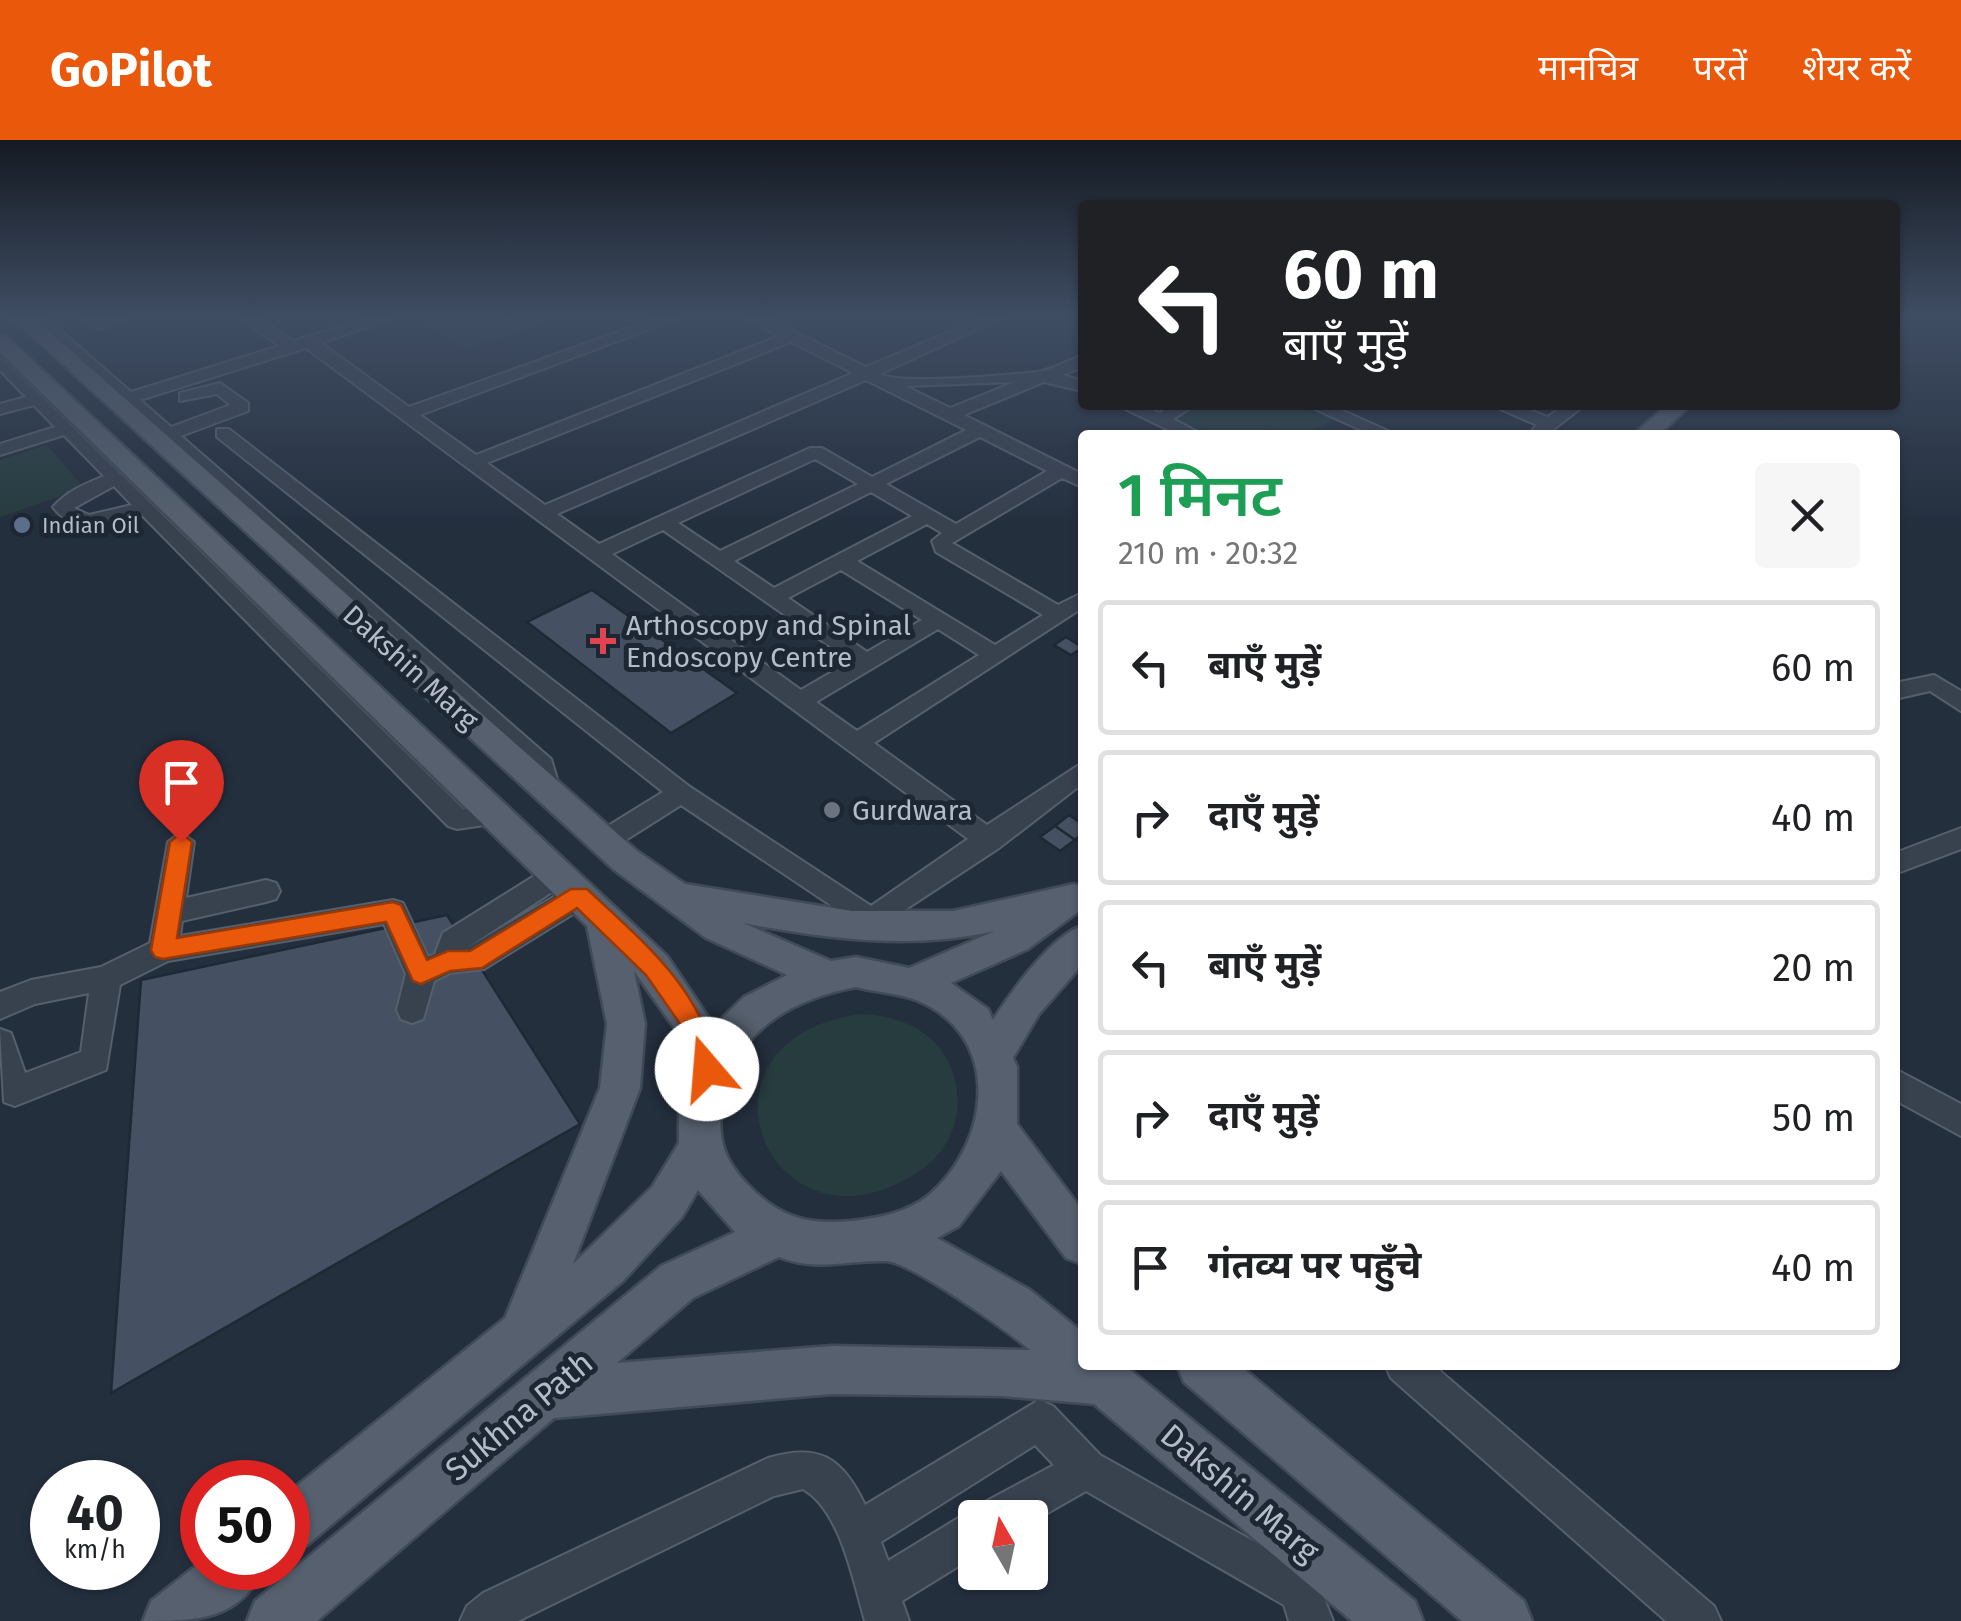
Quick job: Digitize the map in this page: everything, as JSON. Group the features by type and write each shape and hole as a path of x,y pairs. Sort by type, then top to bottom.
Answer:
{"main road":[{"name":"Dakshin Marg","path":"48,387 654,968 696,1028 707,1069"},
{"name":"Dakshin Marg","path":"100,387 604,840 719,928 827,976"},
{"path":"1650,430 1674,410"},
{"path":"1678,430 1702,410"},
{"path":"674,896 823,924 875,928 955,924 1078,895"},
{"path":"916,982 1015,939 1078,895"},
{"path":"522,1335 620,1088 626,1024 580,896"},
{"path":"994,1054 1025,1004 1078,945"},
{"path":"880,974 937,990 973,1018 994,1054 1004,1104 999,1133 988,1161 944,1211 893,1238 853,1246 823,1246 777,1235 756,1224 710,1176 696,1129 707,1069 740,1022 772,997 827,976 880,974"},
{"path":"999,1133 1078,1237"},
{"name":"Sukhna Path","path":"310,1508 608,1265 666,1202 700,1148"},
{"name":"Sukhna Path","path":"275,1621 677,1282 777,1235"},
{"name":"Dakshin Marg","path":"893,1238 1014,1306 1078,1359"},
{"path":"544,1394 832,1370 1078,1369"},
{"name":"Dakshin Marg","path":"1091,1370 1395,1621"},
{"path":"1211,1370 1504,1621"},
{"path":"171,1621 210,1590"}],"street":[{"path":"25,387 457,818 496,816"},
{"path":"115,387 542,765 547,789"},
{"path":"134,404 181,387"},
{"path":"365,387 599,552 990,841"},
{"path":"405,414 479,387"},
{"path":"472,463 664,387"},
{"path":"542,514 839,387"},
{"path":"895,387 1078,480"},
{"path":"948,415 1021,387"},
{"path":"134,404 220,388 242,407 169,434"},
{"path":"0,408 37,399"},
{"path":"1137,410 1183,430"},
{"path":"1160,420 1177,410"},
{"path":"1328,410 1376,430"},
{"path":"1509,410 1543,429 1569,410"},
{"path":"1349,430 1360,423"},
{"path":"0,450 66,429"},
{"path":"717,561 979,430"},
{"path":"223,432 681,793 871,921 990,841 1078,775"},
{"path":"599,552 816,452 952,532"},
{"path":"208,469 250,454"},
{"path":"1059,614 943,548 942,541 1061,471"},
{"path":"116,478 72,499 62,507 64,512 70,518 96,520 145,507"},
{"path":"772,598 927,516"},
{"path":"664,522 867,662"},
{"path":"842,561 995,655"},
{"path":"858,743 1078,602"},
{"path":"800,702 938,620"},
{"path":"1900,691 1934,683 1961,703"},
{"path":"604,840 681,793"},
{"path":"163,950 181,842"},
{"path":"1900,862 1959,842"},
{"path":"169,913 266,891"},
{"path":"434,968 474,961 580,896"},
{"path":"0,1006 31,992 106,978 163,950 393,911 434,968"},
{"path":"412,1010 434,968"},
{"path":"0,1042 15,1092 95,1060 106,978"},
{"path":"1900,1086 1961,1121"},
{"path":"1410,1370 1700,1621"},
{"path":"857,1533 1039,1420 1086,1469 1305,1606"},
{"path":"482,1621 498,1608 768,1478 806,1468 826,1477 857,1533 882,1606 958,1546"},
{"path":"1030,1500 1086,1469"},
{"path":"1274,1520 1305,1606"}],"green space":[{"path":"1192,410 1310,410 1334,420 1312,430 1202,430 1174,420"},
{"path":"47,445 84,488 0,517 0,460"},
{"path":"861,1014 912,1026 937,1045 953,1073 957,1114 945,1145 921,1170 867,1194 822,1193 786,1172 764,1140 758,1102 770,1063 804,1032"}],"building":[{"path":"592,590 737,693 671,733 527,622"},
{"path":"1066,637 1078,644 1078,651 1071,655 1054,645"},
{"path":"1069,815 1078,821 1078,837 1075,840 1055,826"},
{"path":"1055,826 1075,840 1060,851 1040,837"},
{"path":"447,915 580,1124 111,1393 141,980"}],"place":[{"name":"Indian Oil","path":"22,525"},
{"name":"Arthoscopy and Spinal Endoscopy Centre","path":"603,641"},
{"name":"Gurdwara","path":"832,810"}],"route":[{"path":"181,842 163,950 351,915 393,911 421,974 448,961 474,961 579,896 654,968 696,1028 707,1069"}]}
